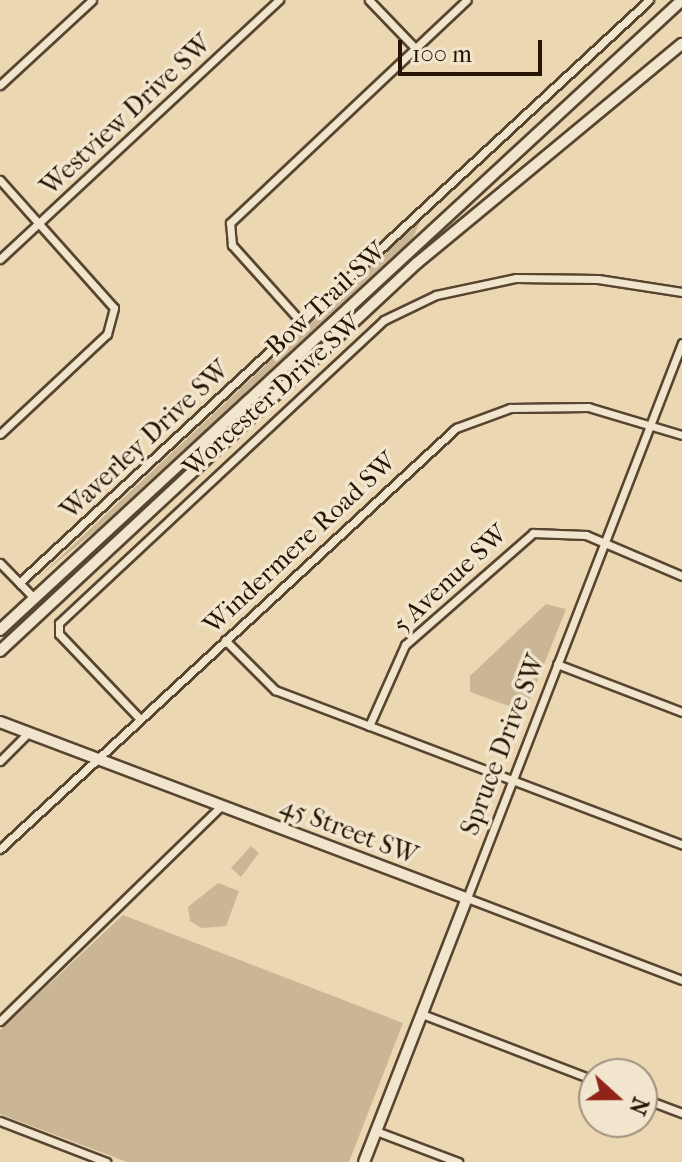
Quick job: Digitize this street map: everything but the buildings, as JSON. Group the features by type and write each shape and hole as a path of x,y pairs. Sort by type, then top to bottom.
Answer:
{"main road":[{"name":"Bow Trail SW","path":"0,630 682,0"},
{"name":"Bow Trail SW","path":"0,651 396,282 682,44"},
{"path":"521,150 521,163 531,168"},
{"name":"45 Street SW","path":"0,722 467,898"},
{"name":"Spruce Drive SW","path":"364,1162 467,898"}],"street":[{"path":"0,85 92,0"},
{"name":"Westview Drive SW","path":"0,259 279,0"},
{"path":"369,0 415,48"},
{"path":"302,323 232,245 230,223 467,0"},
{"name":"Waverley Drive SW","path":"19,583 649,0"},
{"path":"0,180 110,297 113,323 0,434"},
{"name":"Worcester Drive SW","path":"140,719 59,634 71,607 384,320 436,295 516,278 598,279 682,292"},
{"name":"Spruce Drive SW","path":"467,898 682,343"},
{"name":"Windermere Road SW","path":"0,849 465,423 510,408 588,407 682,435"},
{"name":"5 Avenue SW","path":"369,726 405,645 509,547 545,532 586,535 682,576"},
{"path":"0,563 34,598"},
{"path":"225,640 266,685 682,845"},
{"path":"557,664 682,712"},
{"path":"0,761 29,732"},
{"path":"0,1021 221,806"},
{"name":"45 Street SW","path":"467,898 682,980"},
{"path":"422,1014 578,1074"},
{"path":"658,1104 682,1113"},
{"path":"0,1121 106,1162"},
{"path":"376,1131 458,1162"}],"shaded area":[{"path":"421,220 411,242 138,496 40,576"},
{"path":"546,604 566,609 525,712 470,692 470,676"},
{"path":"251,846 259,853 241,877 231,868"},
{"path":"218,883 239,891 226,926 201,928 190,921 188,907"},
{"path":"123,915 403,1023 349,1162 127,1162 0,1114 0,1030"}]}
